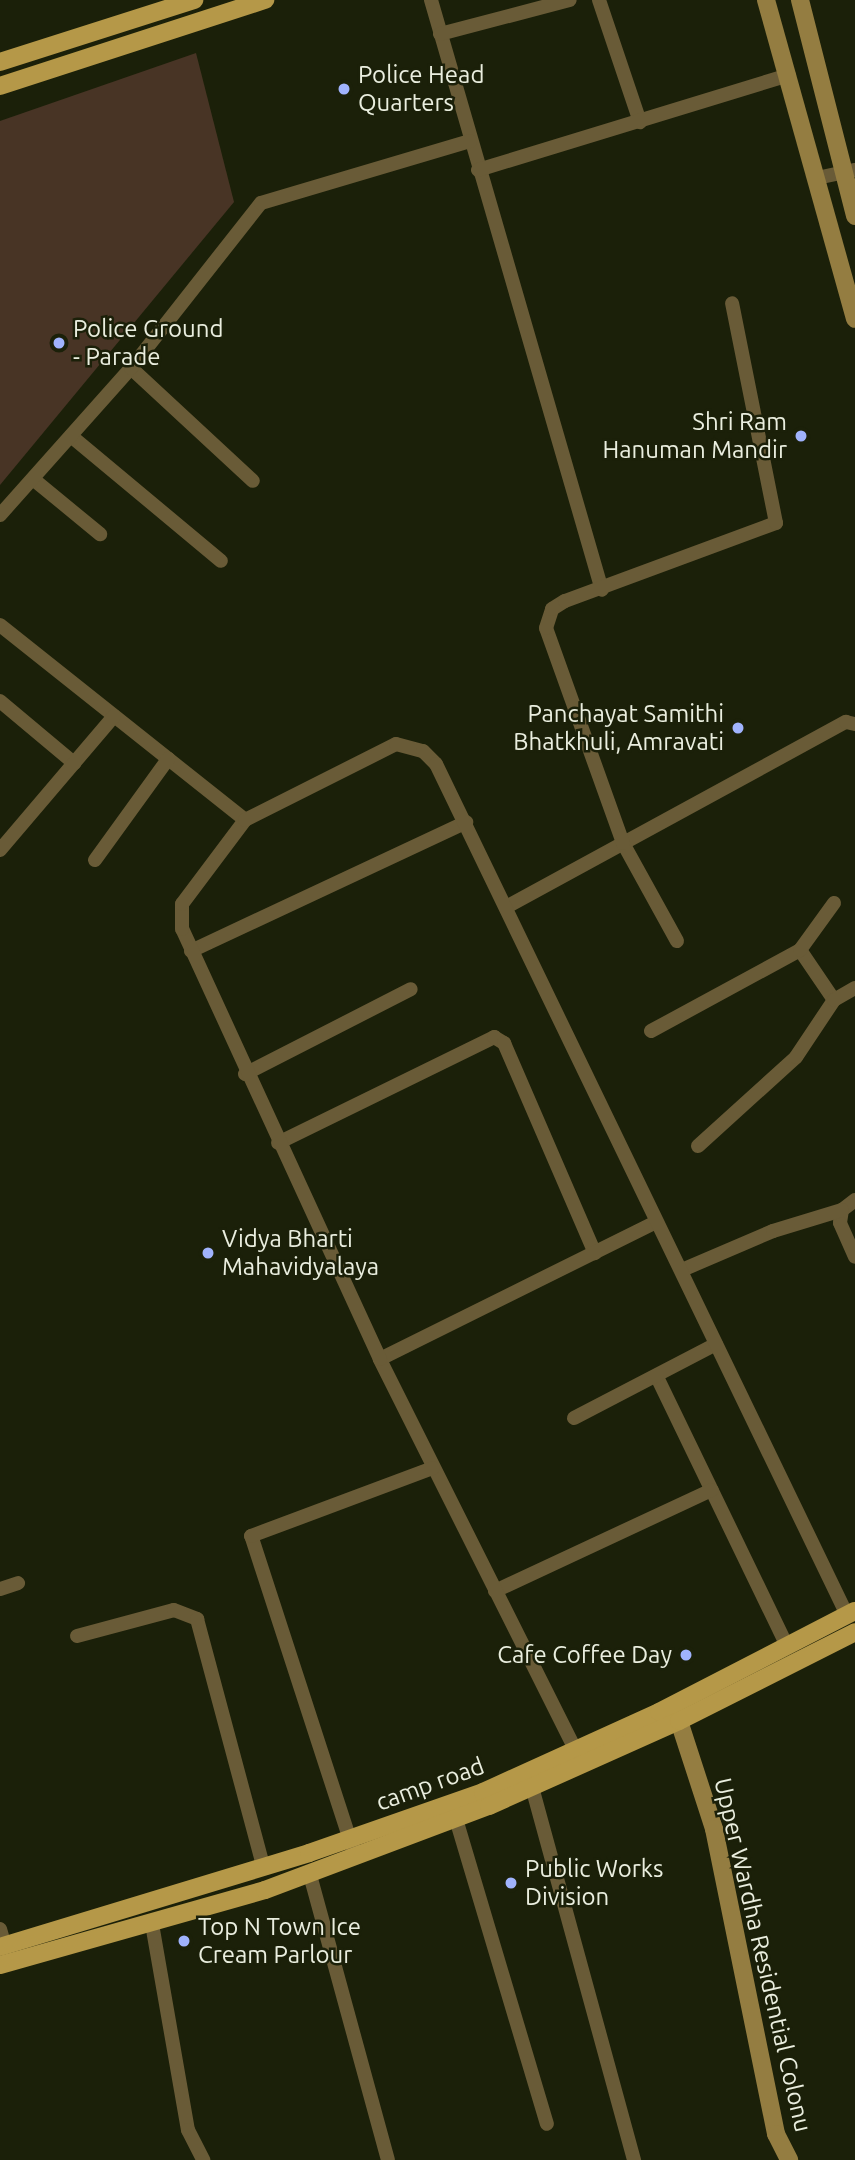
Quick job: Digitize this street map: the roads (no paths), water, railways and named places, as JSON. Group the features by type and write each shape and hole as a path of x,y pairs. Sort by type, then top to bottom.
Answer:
{"main road":[{"path":"0,62 194,0"},
{"path":"0,86 265,0"},
{"name":"camp road","path":"0,1965 152,1924 310,1875 456,1819 532,1787 579,1757 851,1613"},
{"name":"camp road","path":"2,1941 351,1839 483,1792 678,1721 855,1632"}],"street":[{"path":"431,0 478,170 602,590"},
{"path":"440,34 570,0"},
{"path":"599,0 640,122"},
{"path":"766,0 855,319"},
{"path":"800,0 849,171 855,216"},
{"path":"478,170 789,75"},
{"path":"0,515 131,368 261,203 470,141"},
{"path":"817,178 849,171"},
{"path":"677,941 623,843 546,628 552,609 776,523 732,303"},
{"path":"131,368 253,481"},
{"path":"71,436 221,561"},
{"path":"33,479 100,534"},
{"path":"0,625 245,820"},
{"path":"0,701 74,763"},
{"path":"0,850 114,716"},
{"path":"508,906 846,722 855,724"},
{"path":"579,1757 380,1359 191,951 180,920 183,904 245,820 396,744 423,751 436,764 508,906 553,1012 654,1223 682,1270 716,1344 851,1613"},
{"path":"95,860 168,759"},
{"path":"191,951 466,822"},
{"path":"651,1031 800,950 834,903"},
{"path":"800,950 834,1000"},
{"path":"698,1146 796,1057 834,1000 855,988"},
{"path":"246,1074 411,989"},
{"path":"278,1143 494,1037 504,1043 595,1253"},
{"path":"682,1270 773,1231 842,1210 855,1200"},
{"path":"842,1210 840,1223 855,1257"},
{"path":"380,1359 654,1223"},
{"path":"575,1418 716,1344"},
{"path":"657,1377 787,1646"},
{"path":"355,1857 251,1536 433,1468"},
{"path":"495,1591 712,1490"},
{"path":"0,1589 18,1583"},
{"path":"78,1636 174,1610 197,1619 263,1866"},
{"name":"Upper Wardha Residential Colonu","path":"678,1721 714,1829 776,2134 789,2160"},
{"path":"532,1787 634,2160"},
{"path":"456,1819 547,2124"},
{"path":"310,1875 388,2160"},
{"path":"152,1924 188,2130 203,2160"}],"place":[{"name":"Police Head Quarters","path":"344,89"},
{"name":"Police Ground - Parade","path":"59,343"},
{"name":"Shri Ram Hanuman Mandir","path":"801,436"},
{"name":"Panchayat Samithi Bhatkhuli, Amravati","path":"738,728"},
{"name":"Vidya Bharti Mahavidyalaya","path":"208,1253"},
{"name":"Cafe Coffee Day","path":"686,1655"},
{"name":"Public Works Division","path":"511,1883"},
{"name":"Top N Town Ice Cream Parlour","path":"184,1941"}]}
